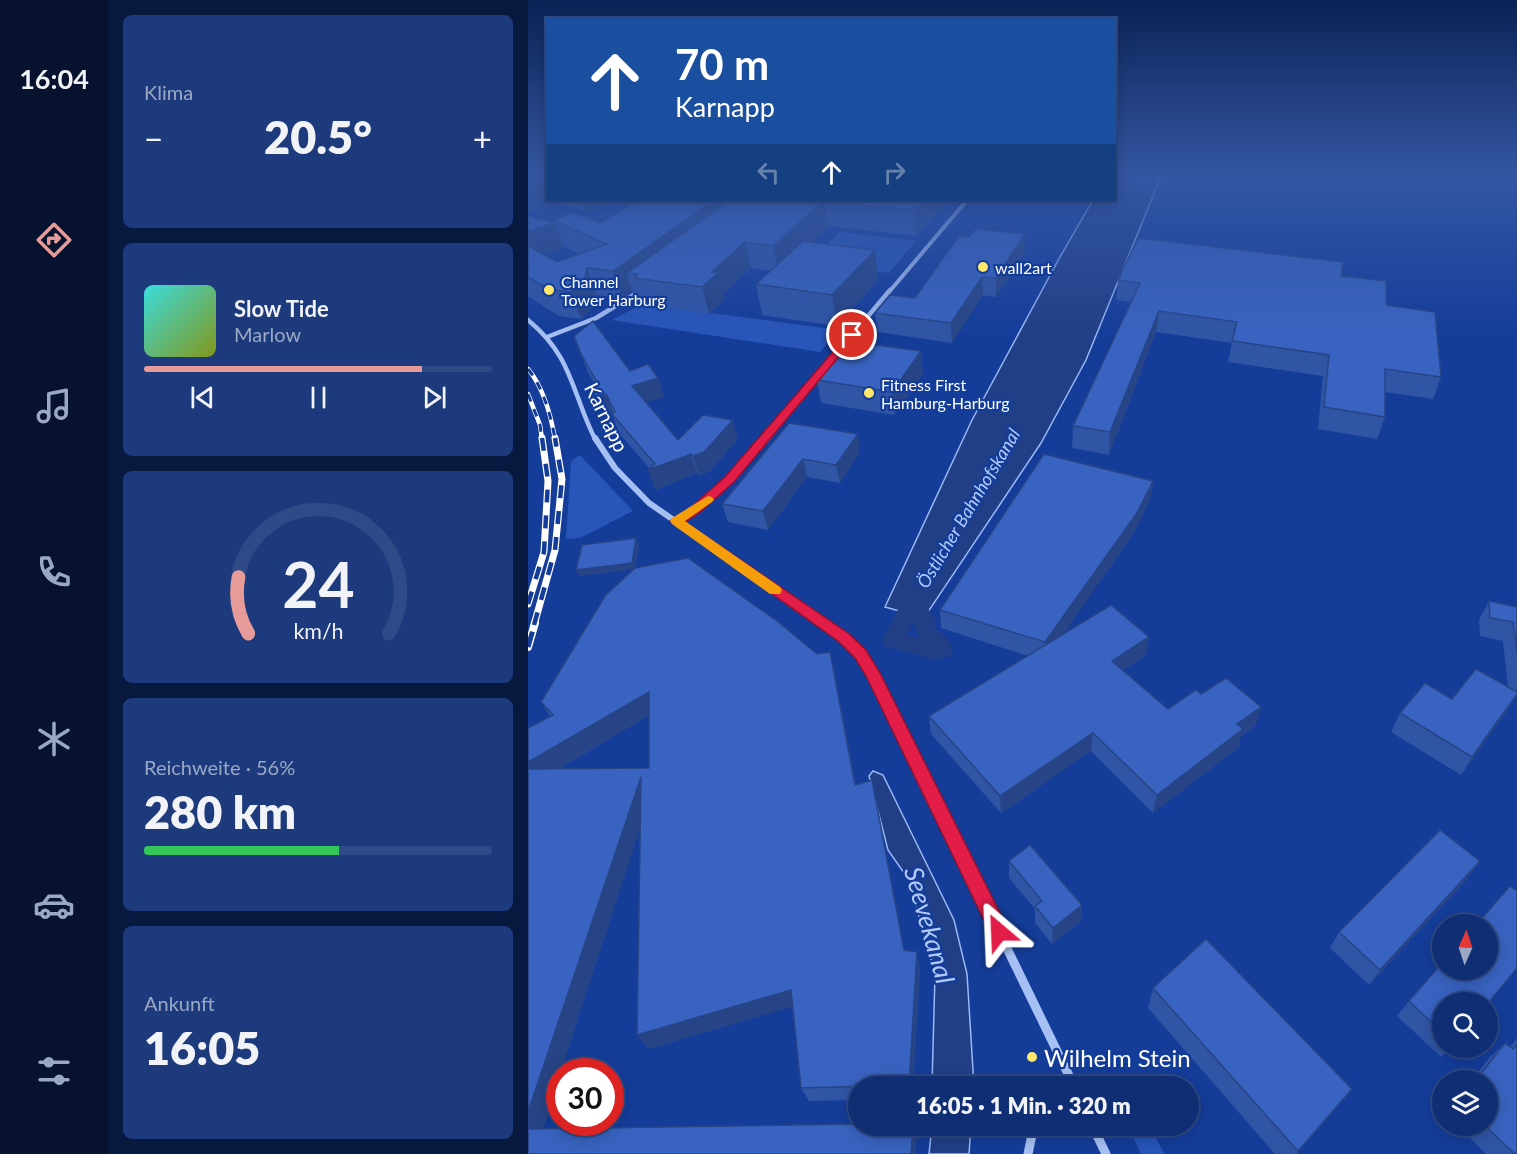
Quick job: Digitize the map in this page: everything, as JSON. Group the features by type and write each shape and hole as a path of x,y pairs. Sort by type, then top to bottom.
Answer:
{"street":[{"path":"676,521 694,510 729,480 943,228"},
{"path":"547,337 594,320 623,304 647,286"},
{"name":"Karnapp","path":"528,320 547,337 559,353 596,441 626,482 649,503 843,637 860,654 886,702 1069,1076"},
{"path":"1028,1154 1032,1136"},
{"path":"1097,1136 1106,1154"}],"shaded area":[{"path":"840,232 916,241 889,273 808,262"},
{"path":"642,304 839,330 820,352 612,320"},
{"path":"580,455 633,511 580,538 566,539 571,461"},
{"path":"1133,1136 1154,1136 1165,1154 1141,1154"}],"water":[{"path":"1077,228 1140,228 1086,360 1041,443 924,618 885,607 972,420"},
{"path":"873,771 883,775 954,920 967,974 973,1076 932,1076 935,974 909,880 888,850 869,776"},
{"path":"931,1136 970,1136 969,1154 929,1154"}],"building":[{"path":"570,228 675,228 613,271 587,268 584,281 570,292 548,289 528,277 528,246 557,262 607,244"},
{"path":"691,228 794,228 773,246 745,242 712,272 719,272 702,287 634,278 638,274 627,273"},
{"path":"976,229 1025,234 996,278 982,277 951,323 875,313 890,295 915,298 959,236 969,237"},
{"path":"1138,238 1343,262 1341,276 1386,281 1386,305 1435,312 1441,377 1385,369 1385,417 1324,407 1329,355 1232,341 1237,322 1159,311 1110,432 1073,426 1140,283 1118,280"},
{"path":"803,241 875,250 832,295 756,284"},
{"path":"593,321 630,371 648,364 658,378 632,386 678,440 703,415 733,420 704,452 693,456 691,454 648,470 655,464 612,414 615,412 606,394 596,397 592,385 600,382 597,382 581,354 574,336"},
{"path":"846,341 921,351 892,392 817,380"},
{"path":"789,423 858,434 836,465 803,459 763,511 722,504"},
{"path":"1044,454 1153,481 1137,513 1045,642 940,610"},
{"path":"636,538 632,563 576,570 582,545"},
{"path":"688,558 777,621 817,654 830,652 855,785 872,780 904,950 917,952 910,1076 848,1076 848,1087 801,1088 791,990 637,1035 641,777 528,1112 528,769 649,768 649,692 528,762 528,728 553,715 541,702 605,596 635,568"},
{"path":"1489,601 1517,607 1517,651 1513,622 1490,618"},
{"path":"1111,605 1149,637 1112,661 1168,709 1196,690 1201,694 1226,678 1261,707 1237,724 1243,729 1157,795 1093,733 1000,796 929,716"},
{"path":"1476,669 1517,694 1472,757 1400,713 1425,683 1452,699"},
{"path":"1440,830 1480,861 1380,970 1339,932"},
{"path":"1030,845 1082,905 1053,928 1035,906 1042,901 1009,861"},
{"path":"1510,886 1517,891 1517,968 1497,992 1432,992 1432,1023 1409,1001 1432,975 1432,980 1498,980 1498,914 1486,914"},
{"path":"1206,939 1352,1089 1298,1151 1153,988"},
{"path":"1505,1043 1513,1049 1517,1044 1517,1154 1496,1136 1498,1136 1498,1070 1484,1070 1493,1058 1498,1058 1498,1052"},
{"path":"848,1124 848,1136 912,1136 911,1154 528,1154 528,1129 546,1129 546,1136 624,1136 624,1128"}],"waterway":[{"name":"Östlicher Bahnhofskanal","path":"912,603 920,588"},
{"name":"Seevekanal","path":"912,603 924,618 927,634 940,644 942,650 934,651 893,640 912,603"}],"railway":[{"path":"528,369 546,402 555,439"},
{"path":"528,394 540,425 542,439"},
{"path":"528,604 544,552 548,481 542,438"},
{"path":"534,625 555,550 562,479 555,438"},
{"path":"528,647 535,623"}],"slow traffic":[{"path":"708,500 676,521 775,590"}],"place":[{"name":"wall2art","path":"983,267"},
{"name":"Channel Tower Harburg","path":"549,290"},
{"name":"Fitness First Hamburg-Harburg","path":"869,393"},
{"name":"Wilhelm Stein","path":"1032,1057"}],"route":[{"path":"852,335 729,480 711,497 676,521 843,637 860,654 873,673 999,932"}]}
